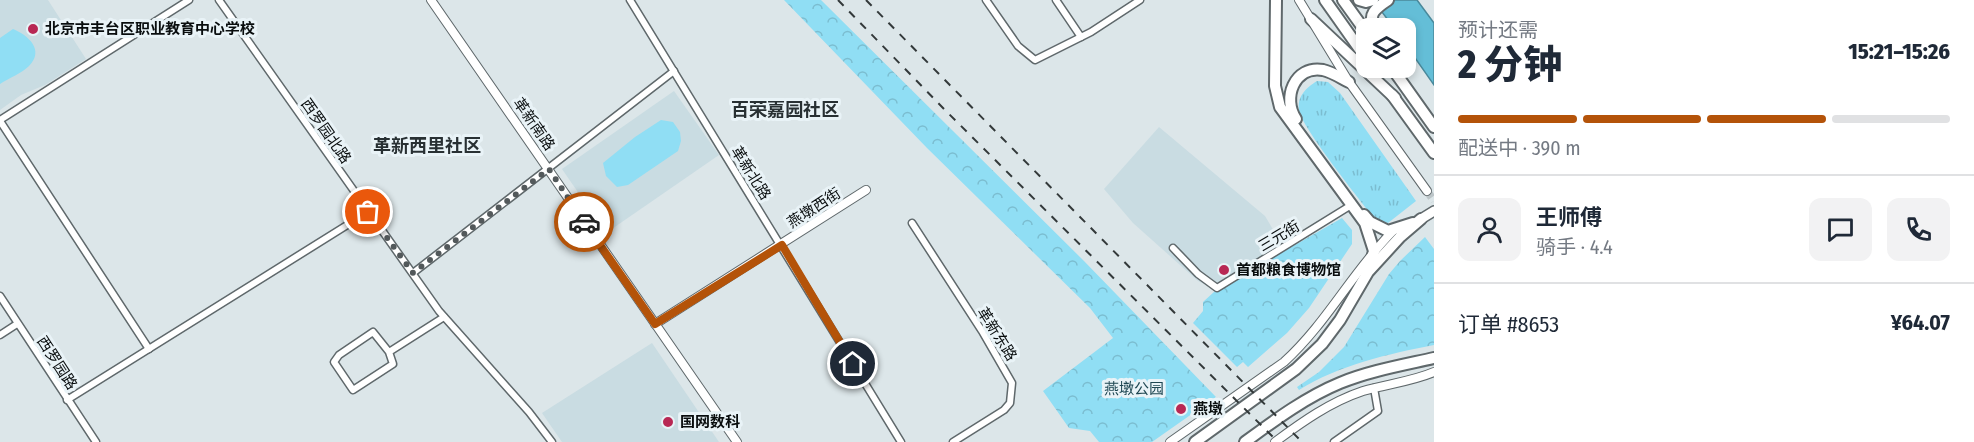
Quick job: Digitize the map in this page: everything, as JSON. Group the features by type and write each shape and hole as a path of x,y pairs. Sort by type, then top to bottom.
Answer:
{"highway":[{"path":"1276,0 1275,86 1280,107 1353,204 1370,222 1388,231 1421,219"},
{"path":"1324,0 1356,44"},
{"path":"1343,0 1356,18"},
{"path":"1371,18 1369,3 1388,0"},
{"path":"1311,19 1395,98"},
{"path":"1349,82 1331,72 1312,70 1294,82 1289,93 1289,104 1290,110 1365,223 1374,251 1368,273"},
{"path":"1380,78 1434,153"},
{"path":"1399,78 1434,127"},
{"path":"1404,78 1408,92"},
{"path":"1195,442 1296,369 1323,344 1368,273 1400,237 1421,219"},
{"path":"1245,442 1310,398 1340,383 1366,374 1434,358"}],"main road":[{"path":"1421,219 1434,211"}],"street":[{"path":"149,349 0,121 189,0"},
{"name":"西罗园北路","path":"219,0 444,316 529,412 552,442"},
{"name":"革新南路","path":"431,0 737,442"},
{"name":"革新北路","path":"630,0 901,442"},
{"path":"986,0 1018,46 1035,60 1081,38 1140,0"},
{"path":"1056,0 1081,38"},
{"path":"1299,0 1349,82 1427,191"},
{"path":"413,273 674,72"},
{"name":"燕墩西街","path":"655,324 866,190"},
{"name":"三元街","path":"1173,248 1198,274 1217,288 1353,204"},
{"path":"66,400 368,212"},
{"name":"革新东路","path":"912,224 982,331 1012,383 1010,403 1004,411 953,442"},
{"path":"1170,442 1293,354 1313,333 1374,251 1395,229"},
{"name":"西罗园路","path":"0,296 66,400 96,442"},
{"path":"389,352 444,316"},
{"path":"0,335 17,324"},
{"path":"373,332 389,352 393,364 353,390 334,362 339,355 373,332"},
{"path":"1275,442 1318,412 1341,400 1374,388 1434,372"},
{"path":"1334,442 1378,411 1374,388"}],"shaded area":[{"name":"北京市丰台区职业教育中心学校","path":"0,0 48,0 86,59 45,85 21,95 0,110"},
{"path":"1373,0 1417,0 1434,23 1434,85 1416,59 1416,18 1386,18"},
{"path":"674,91 719,155 606,233 562,169"},
{"path":"1159,127 1265,216 1281,243 1212,288 1198,281 1133,223 1104,189"},
{"path":"652,343 719,442 562,442 542,413"}],"green space":[{"name":"燕墩公园","path":"784,0 821,0 1084,261 1216,397 1152,442 1099,442 1090,431 1069,428 1043,391 1113,338 1090,308 927,148"},
{"path":"13,29 33,44 34,60 26,69 0,84 0,38"},
{"path":"1317,81 1328,82 1340,93 1416,201 1388,223 1375,220 1320,148 1302,119 1299,101 1306,90"},
{"path":"661,120 673,122 680,132 681,141 678,151 628,185 617,187 606,176 603,163 635,137"},
{"path":"1342,218 1352,230 1352,244 1309,308 1287,333 1248,367 1243,362 1237,367 1193,323 1203,311 1203,302 1215,291"},
{"path":"1425,237 1434,249 1434,345 1347,367 1299,390 1297,387 1319,372 1344,347 1389,274"}],"tunnel":[{"path":"1427,191 1434,201"}],"railway":[{"path":"838,0 1278,442"},
{"path":"866,0 1302,442"}],"way so far":[{"path":"368,212 413,273 549,169 584,222"}],"place":[{"name":"北京市丰台区职业教育中心学校","path":"33,29"},
{"name":"首都粮食博物馆","path":"1224,270"},
{"name":"燕墩","path":"1181,409"},
{"name":"国网数科","path":"668,422"}],"district":[{"name":"百荣嘉园社区","path":"785,110"},
{"name":"革新西里社区","path":"427,146"}],"route":[{"path":"584,222 655,324 782,245 853,364"}]}
